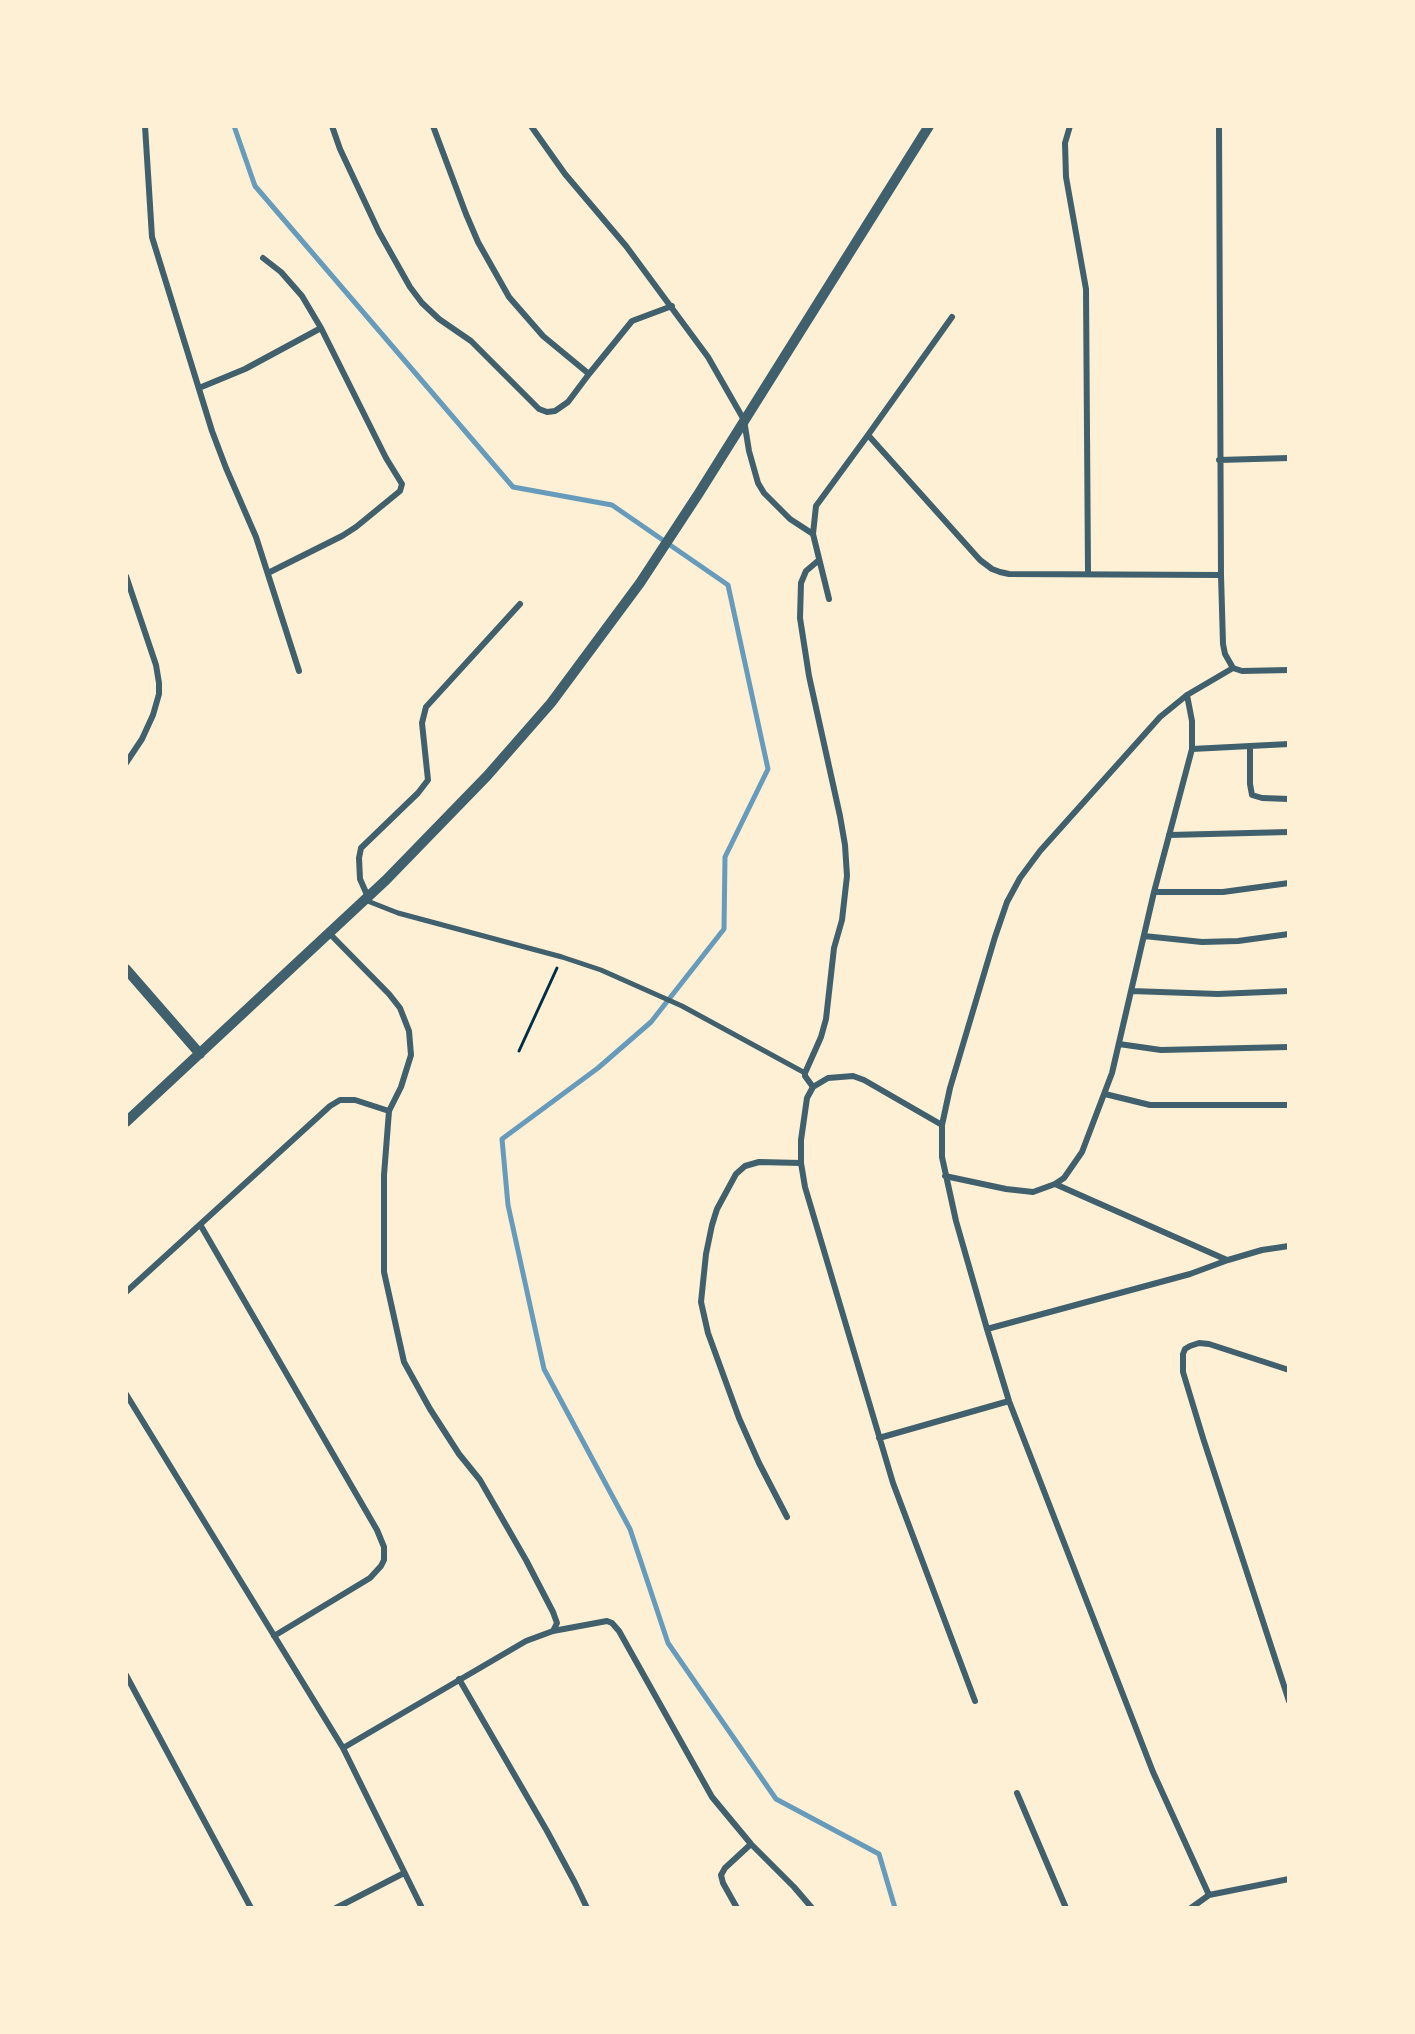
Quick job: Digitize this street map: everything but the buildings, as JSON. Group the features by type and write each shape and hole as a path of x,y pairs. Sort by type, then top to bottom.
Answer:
{"street":[{"path":"145,126 152,237 218,448 256,537 299,671"},
{"path":"332,126 340,149 379,232 410,286 429,310 471,342 539,409 547,412 555,411 568,402 632,321 672,306"},
{"path":"433,126 478,242 509,297 543,336 589,374"},
{"path":"531,126 565,174 626,246 672,306 708,357 744,420 749,451 758,483 764,493 790,519 813,534"},
{"path":"126,1122 366,899 424,842 530,729 640,583 929,126"},
{"path":"1070,126 1065,143 1065,165 1086,289 1088,573"},
{"path":"1219,126 1221,575 1223,644 1225,654 1233,668"},
{"path":"263,258 293,285 321,328 402,486 398,492 349,532 268,573"},
{"path":"829,599 813,534 816,506 952,317"},
{"path":"199,388 245,369 321,328"},
{"path":"868,435 980,560 992,569 1009,574 1221,575"},
{"path":"1219,460 1289,458"},
{"path":"813,1087 805,1073 821,1037 826,1019 834,948 842,920 847,876 840,816 809,676 800,618 801,583 806,571 819,560"},
{"path":"126,576 156,665 159,694 153,715 142,739 126,763"},
{"path":"366,899 360,879 361,848 418,793 428,780 422,723 426,707 520,604"},
{"path":"1209,1895 1153,1772 1009,1401 945,1176 942,1157 942,1125 950,1089 1007,902 1020,878 1040,851 1144,733 1165,712 1187,695 1233,668 1289,670"},
{"path":"945,1176 1006,1189 1038,1191 1055,1185 1064,1178 1083,1152 1105,1094 1119,1044 1154,892 1192,749 1192,721 1187,695"},
{"path":"1192,749 1289,744"},
{"path":"1250,746 1252,795 1262,798 1289,799"},
{"path":"1169,835 1289,832"},
{"path":"1154,892 1223,892 1289,883"},
{"path":"366,899 399,913 562,957 601,970 682,1006 805,1073"},
{"path":"329,933 389,994 400,1008 407,1025 411,1055 401,1087 389,1111 384,1175 383,1259 387,1288 404,1362 430,1409 459,1454 480,1480 526,1560 553,1612 557,1623 553,1630"},
{"path":"1144,936 1202,942 1238,941 1289,934"},
{"path":"126,969 200,1054"},
{"path":"1131,991 1218,994 1289,991"},
{"path":"1119,1044 1161,1050 1289,1047"},
{"path":"942,1125 864,1080 853,1076 828,1078 813,1087 805,1106 801,1163 805,1187 879,1438 904,1514 975,1701"},
{"path":"1105,1094 1150,1105 1289,1105"},
{"path":"126,1292 335,1102 355,1100 389,1111"},
{"path":"787,1517 739,1418 708,1333 701,1302 706,1254 712,1225 717,1209 735,1174 745,1166 759,1162 801,1163"},
{"path":"1055,1185 1228,1260"},
{"path":"201,1226 377,1530 384,1547 384,1560 370,1578 274,1636"},
{"path":"987,1329 1167,1280 1262,1250 1289,1246"},
{"path":"1289,1370 1218,1346 1199,1344 1185,1349 1183,1354 1183,1372 1289,1701"},
{"path":"126,1394 343,1748 422,1908"},
{"path":"879,1438 1009,1401"},
{"path":"343,1748 526,1641 553,1630 601,1621 612,1623 700,1778 724,1814 813,1908"},
{"path":"126,1675 251,1908"},
{"path":"459,1679 547,1831 587,1908"},
{"path":"1017,1793 1066,1908"},
{"path":"737,1908 721,1875 725,1868 751,1844"},
{"path":"336,1908 404,1873"},
{"path":"1191,1908 1209,1895 1289,1879"}],"path":[{"path":"519,1051 562,957"}],"waterway":[{"path":"234,126 255,186 513,487 612,505 728,585 768,769 725,857 724,929 651,1022 598,1068 502,1139 508,1205 544,1369 630,1529 668,1643 776,1799 879,1854 895,1908"}]}
